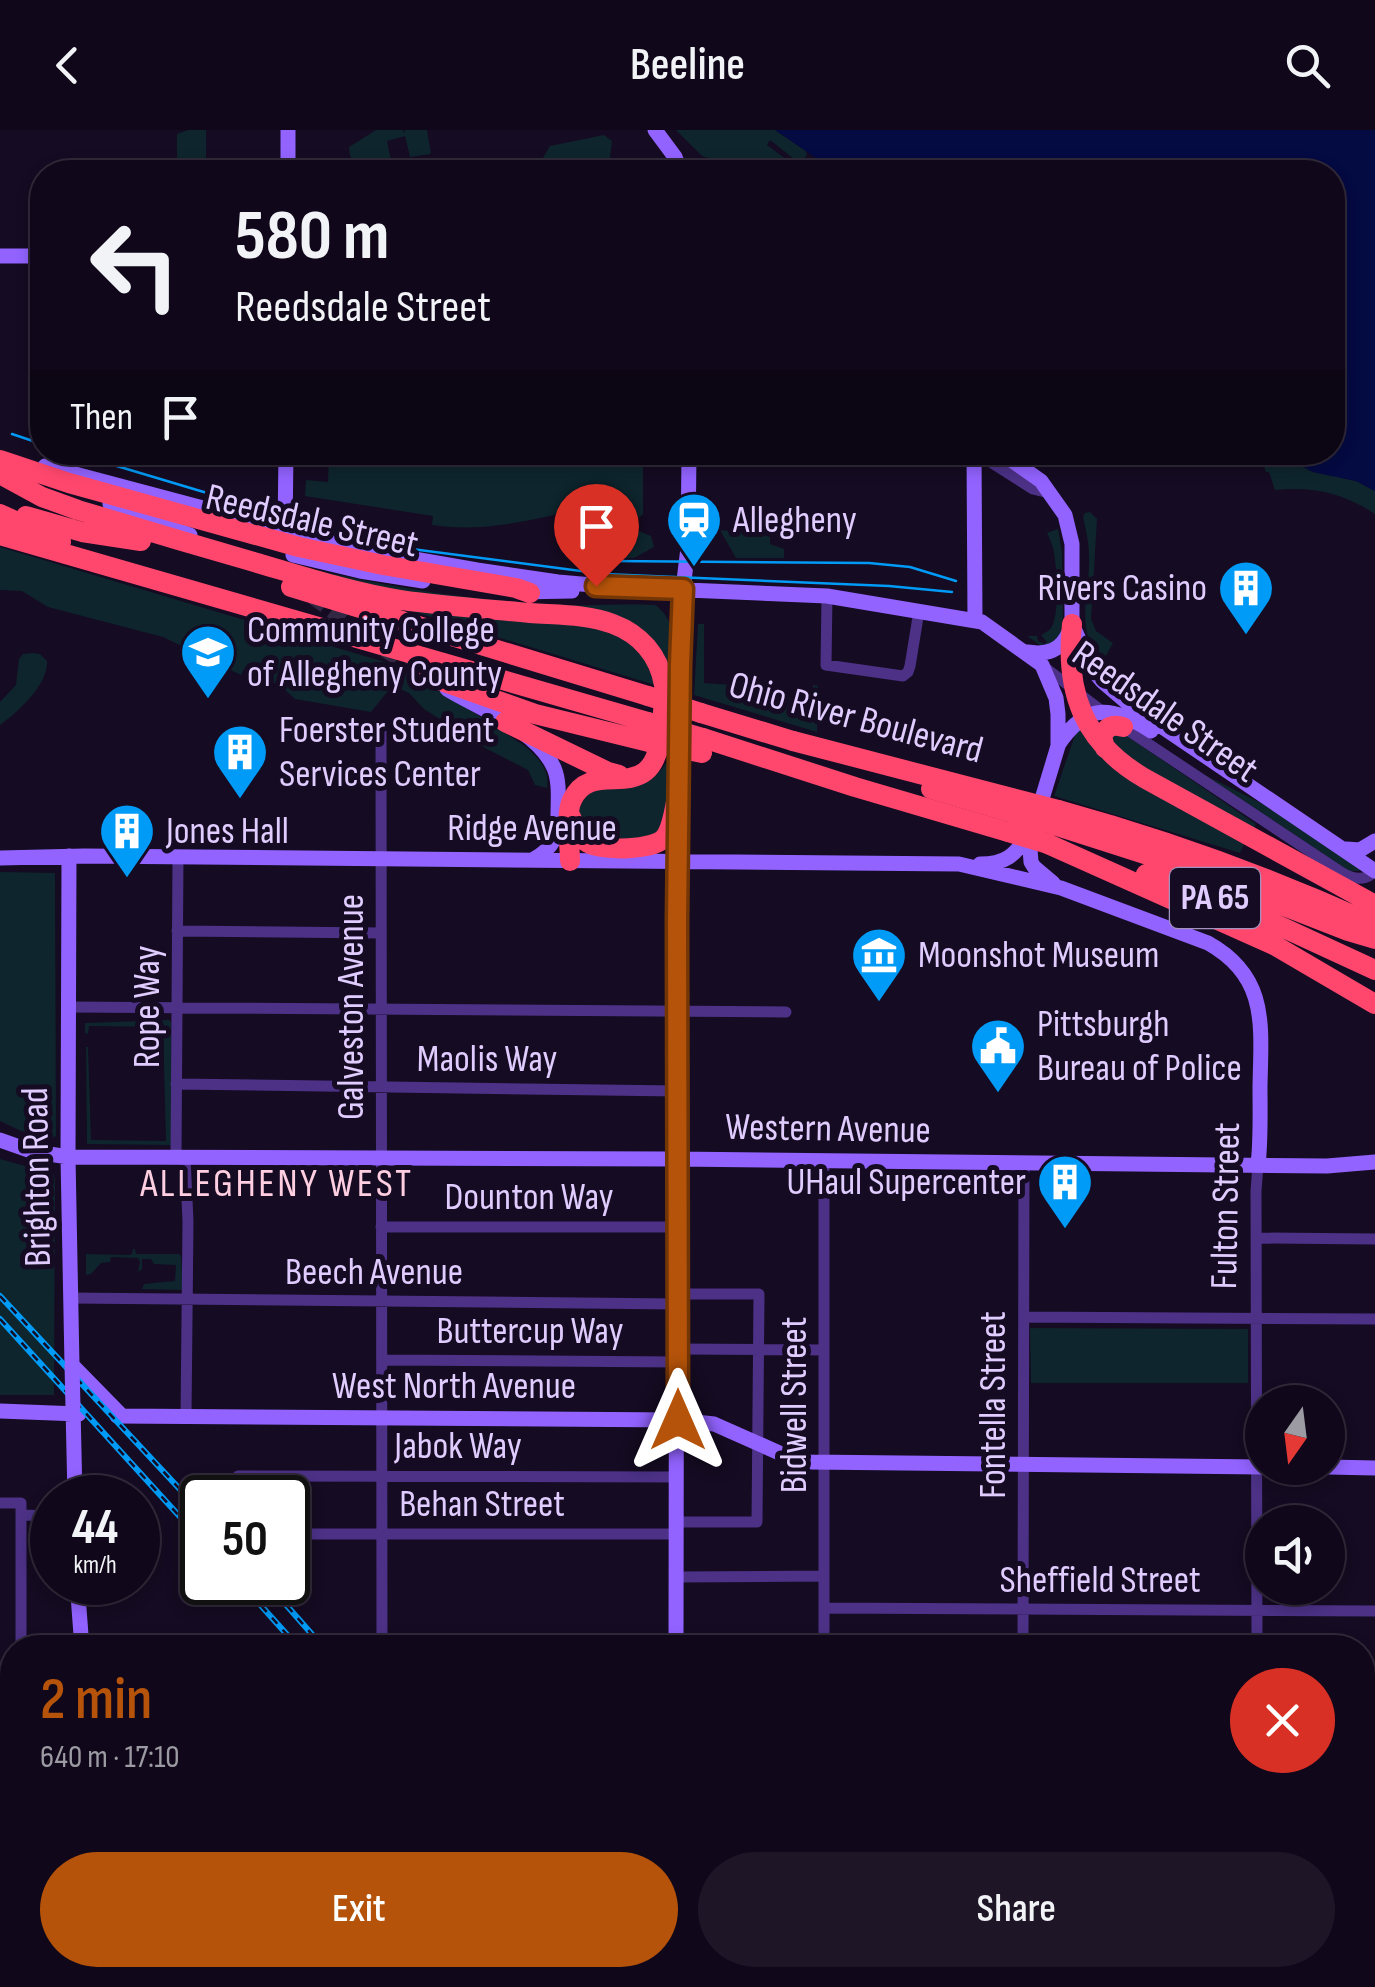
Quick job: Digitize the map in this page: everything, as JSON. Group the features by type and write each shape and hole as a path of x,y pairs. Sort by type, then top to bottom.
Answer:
{"highway":[{"path":"0,457 69,483 277,535 344,558 530,592"},
{"path":"1,491 42,496 78,510 371,594 589,617 636,636 654,654 664,687 659,754 654,765 636,777 590,782 580,789 570,812 570,860"},
{"path":"1,491 37,532 74,548 190,589 649,732"},
{"name":"Ohio River Boulevard","path":"1,491 82,532 141,542 701,712 1048,828 1288,928 1375,970"},
{"path":"0,535 190,589"},
{"path":"1072,624 1069,650 1073,686 1094,714 1104,748 1144,778 1375,906"},
{"path":"422,674 536,714 649,732"},
{"path":"505,722 608,772 636,777"},
{"path":"1104,748 1102,736 1107,728 1124,726"},
{"name":"Ohio River Boulevard","path":"649,732 1008,832 1048,828 1163,840 1375,924"},
{"path":"570,812 575,828 589,844 655,846 668,833 680,775"},
{"path":"1048,828 1152,856 1348,932 1375,936"},
{"path":"1048,828 1296,957 1375,1004"},
{"path":"1307,894 1375,936"}],"main road":[{"path":"288,130 288,160"},
{"path":"655,130 676,160"},
{"path":"0,256 30,256"},
{"path":"277,535 285,465"},
{"path":"676,1635 680,664 689,465"},
{"path":"975,620 978,465"},
{"path":"1020,465 1051,494 1069,525 1072,544 1072,624 1065,641 1056,650 1026,652"},
{"name":"Reedsdale Street","path":"1,491 110,504 360,571 478,589 565,592 616,587"},
{"path":"110,504 230,552"},
{"name":"Reedsdale Street","path":"277,535 558,582 827,596 975,620 988,625 1042,665"},
{"name":"Reedsdale Street","path":"1072,624 1093,670 1130,705 1375,871"},
{"path":"1042,665 1057,705 1058,746 1048,828 1031,862 1039,874 1061,888"},
{"path":"422,674 505,722 541,748 554,768 556,837 548,850 533,860"},
{"path":"1058,746 1071,727 1094,714 1117,713 1180,750 1230,772"},
{"path":"959,864 1002,862 1048,828"},
{"path":"1346,849 1360,850 1375,841"},
{"name":"Brighton Road","path":"69,856 68,1157 72,1362 79,1412 76,1475"},
{"name":"Ridge Avenue","path":"0,858 959,864 1061,888"},
{"name":"Fulton Street","path":"1061,888 1208,943 1244,971 1254,990 1261,1022 1258,1165"},
{"name":"Western Avenue","path":"0,1140 68,1157 1375,1165"},
{"name":"West North Avenue","path":"72,1362 119,1416 678,1420 714,1424 793,1459 824,1464 1245,1467"},
{"path":"0,1411 79,1412"},
{"path":"1345,1468 1375,1468"},
{"path":"78,1605 81,1635"}],"street":[{"path":"995,465 1031,488 1051,494"},
{"path":"827,596 826,665 903,676 910,666 919,611"},
{"name":"Reedsdale Street","path":"1042,665 1073,686"},
{"name":"Reedsdale Street","path":"1094,714 1124,726 1341,872 1360,879 1375,871"},
{"name":"Galveston Avenue","path":"381,727 382,1635"},
{"name":"Rope Way","path":"178,857 176,1084 188,1221 186,1416"},
{"path":"177,931 381,933"},
{"path":"68,1007 786,1012"},
{"name":"Maolis Way","path":"176,1084 677,1091"},
{"name":"Bidwell Street","path":"824,1162 824,1635"},
{"name":"Fontella Street","path":"1023,1635 1024,1163"},
{"name":"Fulton Street","path":"1258,1165 1258,1385"},
{"name":"Dounton Way","path":"381,1227 676,1227"},
{"path":"1257,1238 1375,1238"},
{"name":"Beech Avenue","path":"70,1298 382,1302 677,1299 759,1294 759,1350"},
{"path":"1024,1317 1375,1319"},
{"path":"758,1445 759,1350"},
{"name":"Buttercup Way","path":"382,1360 824,1350"},
{"name":"Behan Street","path":"310,1534 677,1528 757,1522 758,1445"},
{"name":"Jabok Way","path":"310,1476 678,1477"},
{"name":"Fulton Street","path":"1256,1635 1259,1485"},
{"path":"0,1504 21,1504 21,1635"},
{"path":"20,1516 30,1516"},
{"path":"677,1577 824,1576"},
{"name":"Sheffield Street","path":"824,1608 1375,1611"}],"shaded area":[{"path":"206,130 206,160 177,160 177,134"},
{"path":"376,130 427,130 431,154 410,157 405,136 387,141 391,160 354,160 349,147"},
{"path":"676,130 775,130 807,155 803,160 794,159 770,140 767,145 787,160 714,160 702,156"},
{"path":"775,130 1375,130 1375,491 1356,481 1313,472 1300,465 1345,465 1345,160 819,160"},
{"path":"604,135 612,141 610,160 542,160 550,146"},
{"path":"329,465 643,465 643,514 633,523 651,536 654,547 634,558 621,558 632,551 611,523 601,529 586,507 509,524 451,527 432,525 433,516 305,496 306,480 328,482"},
{"path":"1263,465 1300,465 1313,472 1356,481 1375,491 1375,514 1327,493 1275,490"},
{"path":"1090,512 1097,519 1091,619 1096,631 1113,643 1101,665 1088,637 1085,611 1089,557 1083,517"},
{"path":"1058,529 1062,553 1062,631 1053,643 1040,645 1027,636 1037,636 1044,644 1047,642 1041,635 1051,628 1055,618 1056,564 1047,533"},
{"path":"720,530 770,535 770,544 784,549 784,558 736,558"},
{"path":"0,547 408,669 526,747 545,770 547,788 535,785 528,770 487,749 400,689 388,691 371,712 295,699 265,678 244,669 241,675 163,637 48,607 22,591 0,590"},
{"path":"312,569 473,598 570,605 655,605 672,631 673,687 634,626 370,588"},
{"path":"405,609 596,627 626,639 645,659 655,685"},
{"path":"698,624 704,624 704,683 748,686 795,699 813,699 813,685 818,686 817,732 694,695"},
{"path":"34,653 47,661 43,679 23,705 0,725 0,702 16,685 19,659 23,654"},
{"path":"1081,726 1246,840 1240,853 1054,796 1072,735"},
{"path":"1121,732 1256,824 1252,832 1113,749 1109,734"},
{"path":"666,763 666,820 654,838 594,839 576,816 592,789 643,783"},
{"path":"1205,775 1265,805 1362,869 1349,871"},
{"path":"0,872 55,873 56,1136 51,1139 0,1121"},
{"path":"169,1020 171,1145 87,1144 86,1047 91,1140 166,1141 163,1027 89,1026 88,1034 85,1023"},
{"path":"0,1159 53,1174 55,1179 54,1395 0,1395"},
{"path":"133,1249 136,1254 179,1254 183,1290 142,1289 144,1284 175,1281 176,1265 154,1264 151,1259 142,1259 138,1272 138,1258 111,1257 110,1262 101,1263 86,1275 86,1254 129,1255"},
{"path":"1030,1328 1248,1329 1248,1383 1031,1383"}],"tunnel":[{"path":"313,597 366,637"},
{"path":"385,650 422,674"}],"tram line":[{"path":"12,434 30,440"},
{"path":"113,465 351,536 404,548 604,574 952,592"},
{"path":"612,561 869,563 910,567 956,581"}],"railway":[{"path":"0,1296 180,1489"},
{"path":"0,1319 180,1517"},
{"path":"261,1605 287,1635"},
{"path":"286,1605 313,1635"}],"place":[{"name":"Allegheny","path":"694,569"},
{"name":"Rivers Casino","path":"1246,637"},
{"name":"Community College of Allegheny County","path":"208,701"},
{"name":"Foerster Student Services Center","path":"240,801"},
{"name":"Jones Hall","path":"127,880"},
{"name":"Moonshot Museum","path":"879,1004"},
{"name":"Pittsburgh Bureau of Police","path":"998,1095"},
{"name":"UHaul Supercenter","path":"1065,1231"}],"district":[{"name":"ALLEGHENY WEST","path":"277,1184"}],"route":[{"path":"596,586 683,589 677,920 678,1420"}]}
